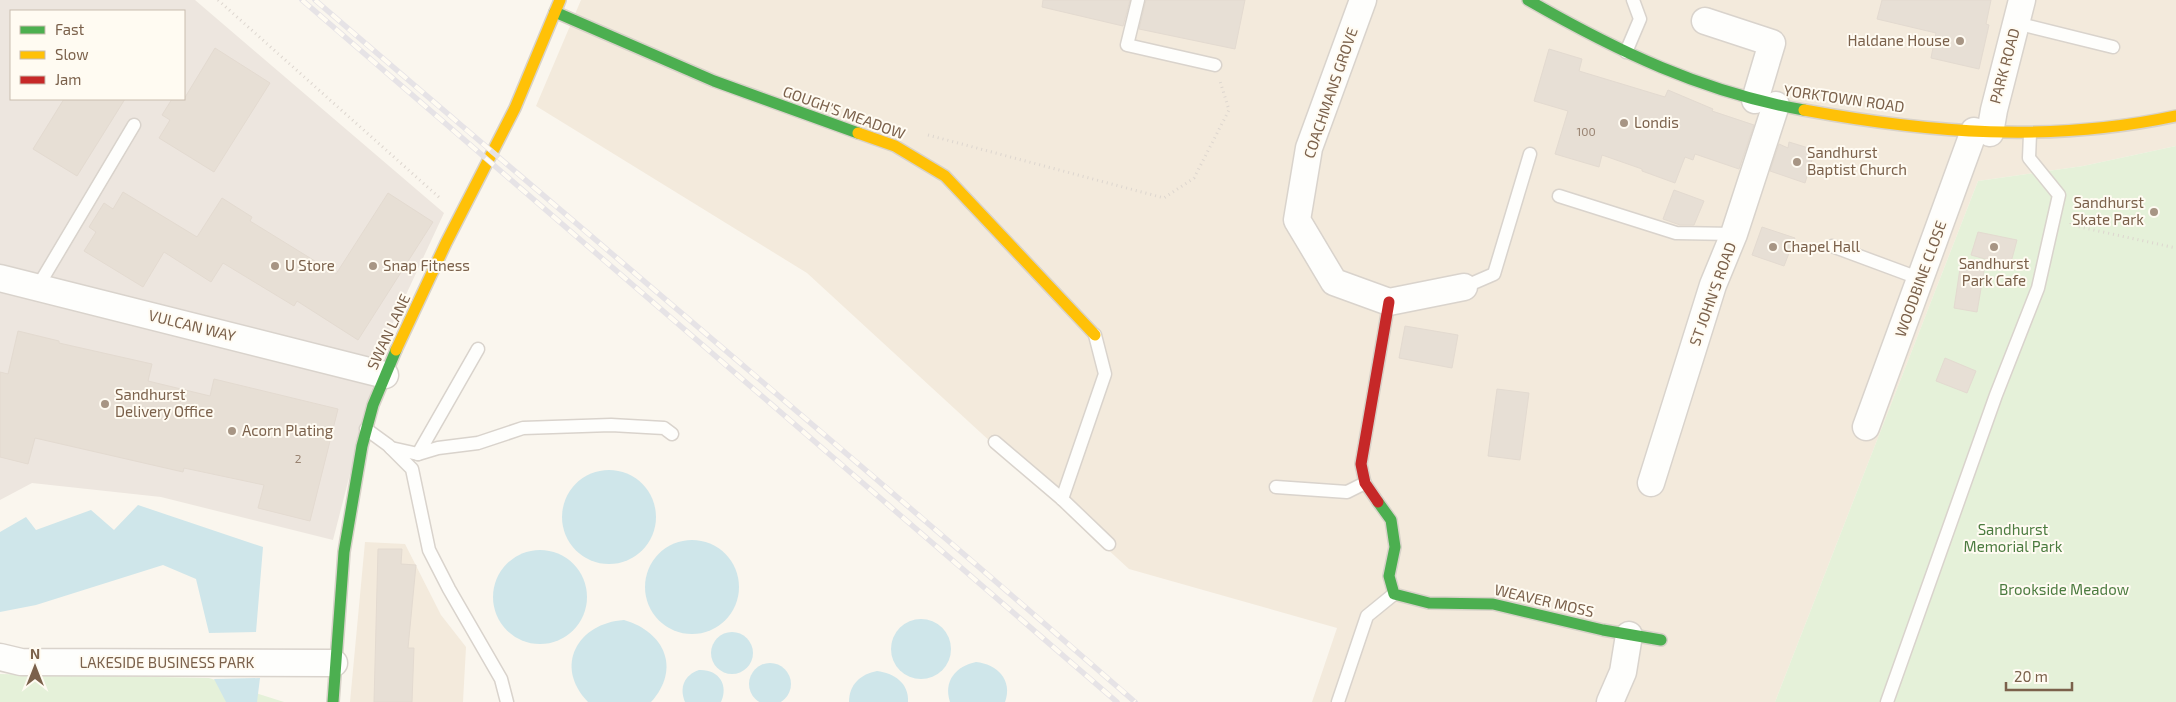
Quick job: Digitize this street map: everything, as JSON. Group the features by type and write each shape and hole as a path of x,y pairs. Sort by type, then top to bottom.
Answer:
{"street":[{"name":"SWAN LANE","path":"333,702 334,663 347,533 366,429 385,375 446,243 515,108 560,0"},
{"name":"COACHMANS GROVE","path":"1363,0 1309,148 1297,220 1334,282 1389,302"},
{"name":"YORKTOWN ROAD","path":"1528,0 1626,52 1687,79 1766,102 1857,118 1982,132 2030,134 2134,125 2176,116"},
{"name":"GOUGH'S MEADOW","path":"555,12 714,81 896,146 945,176 1095,335"},
{"name":"PARK ROAD","path":"1982,132 2019,12"},
{"name":"ST JOHN'S ROAD","path":"1651,483 1713,285 1734,234 1766,102 1772,43 1705,21"},
{"name":"WOODBINE CLOSE","path":"1866,427 1921,279 1982,132"},
{"name":"VULCAN WAY","path":"0,278 385,375"},
{"path":"1394,594 1389,576 1395,547 1391,520 1365,483 1361,464 1389,302 1464,287"},
{"name":"WEAVER MOSS","path":"1394,594 1429,603 1493,604 1629,635 1660,640"},
{"path":"1610,702 1623,672 1629,635"},
{"name":"LAKESIDE BUSINESS PARK","path":"0,657 21,662 334,663"}],"lane":[{"path":"1138,0 1127,45 1215,65"},
{"path":"1549,12 1556,0"},
{"path":"1626,52 1640,19 1633,0"},
{"path":"2019,12 2113,47"},
{"path":"37,288 134,126"},
{"path":"1887,702 1992,404 2038,288 2059,195 2029,158 2030,134"},
{"path":"1464,287 1494,274 1530,154"},
{"path":"1559,196 1676,233 1734,234"},
{"path":"1832,246 1921,279"},
{"path":"1062,499 1104,374 1095,335"},
{"path":"418,454 478,349"},
{"path":"391,448 418,454 438,448 478,442 523,428 612,425 664,428 672,434"},
{"path":"366,429 391,448 412,468 429,550 449,589 501,679 506,702"},
{"path":"995,442 1062,499 1109,544"},
{"path":"1276,487 1348,492 1365,483"},
{"path":"1338,702 1367,616 1394,594"}],"path":[{"path":"218,0 460,216"},
{"path":"896,146 921,134 1164,198 1194,178 1229,110 1215,65"},
{"path":"2059,195 2071,225 2176,248"}],"shaded area":[{"path":"0,0 195,0 444,213 384,342 333,540 161,497 32,483 0,500"},
{"path":"581,0 2176,0 2176,146 2083,166 1978,181 1775,702 1312,702 1337,628 1129,569 807,273 536,106"},
{"path":"365,542 405,544 441,615 466,647 463,702 350,702"}],"green space":[{"name":"Sandhurst Memorial Park","path":"2176,146 2176,702 1775,702 1978,181 2083,166"},
{"path":"0,674 209,678 284,702 0,702"}],"water":[{"path":"609,470 627,474 642,484 652,499 656,517 652,535 642,550 627,560 609,564 591,560 576,550 566,535 562,517 566,499 576,484 591,474"},
{"path":"138,505 263,547 256,632 209,633 196,579 163,565 36,605 0,612 0,532 26,517 36,530 91,510 114,530"},
{"path":"692,540 710,544 725,554 735,569 739,587 735,605 725,620 710,630 692,634 674,630 659,620 649,605 645,587 649,569 659,554 674,544"},
{"path":"540,550 558,554 573,564 583,579 587,597 583,615 573,630 558,640 540,644 522,640 507,630 497,615 493,597 497,579 507,564 522,554"},
{"path":"921,619 937,624 942,628 946,633 951,649 946,665 942,670 937,674 921,679 905,674 900,670 896,665 891,649 896,633 900,628 905,624"},
{"path":"624,620 650,633 664,653 665,677 660,689 651,702 588,702 578,688 572,674 572,661 576,649 583,638 594,629 608,623"},
{"path":"728,632 736,632 747,638 753,653 747,668 736,674 728,674 717,668 711,657 711,649 717,638"},
{"path":"976,662 991,666 1001,674 1007,687 1005,702 950,702 948,687 953,676 963,667"},
{"path":"770,663 785,669 790,680 789,692 785,699 778,703 762,703 755,699 749,684 755,669"},
{"path":"699,670 712,672 720,679 724,689 721,702 685,702 683,697 684,683 690,675"},
{"path":"877,671 895,677 903,684 908,695 908,702 849,702 851,690 857,681 871,672"},
{"path":"260,678 257,702 226,702 214,679"}],"building":[{"path":"1043,0 1130,0 1123,26 1042,7"},
{"path":"1146,0 1245,0 1235,49 1139,29"},
{"name":"Haldane House","path":"1882,0 1991,0 1986,24 1989,25 1979,69 1931,58 1936,33 1877,19"},
{"path":"215,48 270,83 214,172 159,138 170,120 162,115 171,100 185,100"},
{"path":"1549,49 1582,59 1579,71 1665,97 1668,90 1713,109 1712,111 1754,125 1739,169 1695,154 1693,160 1685,157 1675,183 1602,155 1599,167 1555,154 1568,111 1534,101"},
{"path":"63,100 124,100 77,176 33,149"},
{"name":"Sandhurst Baptist Church","path":"1789,142 1815,150 1805,183 1770,171 1779,144 1788,148"},
{"path":"1674,190 1704,201 1694,225 1680,225 1663,219"},
{"path":"123,192 197,237 222,198 252,217 250,221 336,274 388,193 433,222 358,340 297,301 294,306 223,263 211,282 164,252 143,287 84,251 96,232 89,227 104,203 113,209"},
{"name":"Chapel Hall","path":"1762,227 1795,238 1784,266 1752,255"},
{"name":"Sandhurst Park Cafe","path":"1978,232 2017,240 2010,266 1971,255"},
{"path":"1961,262 1985,265 1977,312 1954,308"},
{"path":"1405,326 1458,335 1452,368 1399,358"},
{"path":"18,331 59,341 59,343 152,364 148,381 210,396 214,379 338,409 310,521 258,508 264,485 184,468 183,472 35,438 28,464 0,457 0,372 8,374"},
{"path":"1945,358 1976,371 1967,393 1936,381"},
{"path":"1497,389 1529,393 1520,460 1488,456"},
{"path":"378,549 402,549 401,564 416,565 408,648 414,648 412,702 374,702"}],"railway":[{"path":"302,0 1117,702"},
{"path":"315,0 1135,702"}],"traffic: fast":[{"path":"1528,0 1594,36 1695,81 1767,102 1804,110"},
{"path":"555,12 714,81 858,133"},
{"path":"333,702 344,552 362,446 373,405 396,350"},
{"path":"1378,502 1391,520 1395,547 1389,576 1394,594 1429,603 1493,604 1603,630 1661,640"}],"traffic: slow":[{"path":"396,350 446,243 515,108 560,0"},
{"path":"1804,110 1898,124 1990,132 2082,130 2176,116"},
{"path":"858,133 895,146 945,176 1095,335"}],"traffic: jam":[{"path":"1378,502 1365,483 1361,464 1389,302"}],"place":[{"name":"Haldane House","path":"1960,41"},
{"name":"Londis","path":"1624,123"},
{"name":"Sandhurst Baptist Church","path":"1797,162"},
{"name":"Sandhurst Skate Park","path":"2154,212"},
{"name":"Chapel Hall","path":"1773,247"},
{"name":"Sandhurst Park Cafe","path":"1994,247"},
{"name":"U Store","path":"275,266"},
{"name":"Snap Fitness","path":"373,266"},
{"name":"Sandhurst Delivery Office","path":"105,404"},
{"name":"Acorn Plating","path":"232,431"}],"park label":[{"name":"Brookside Meadow","path":"2064,590"}]}
